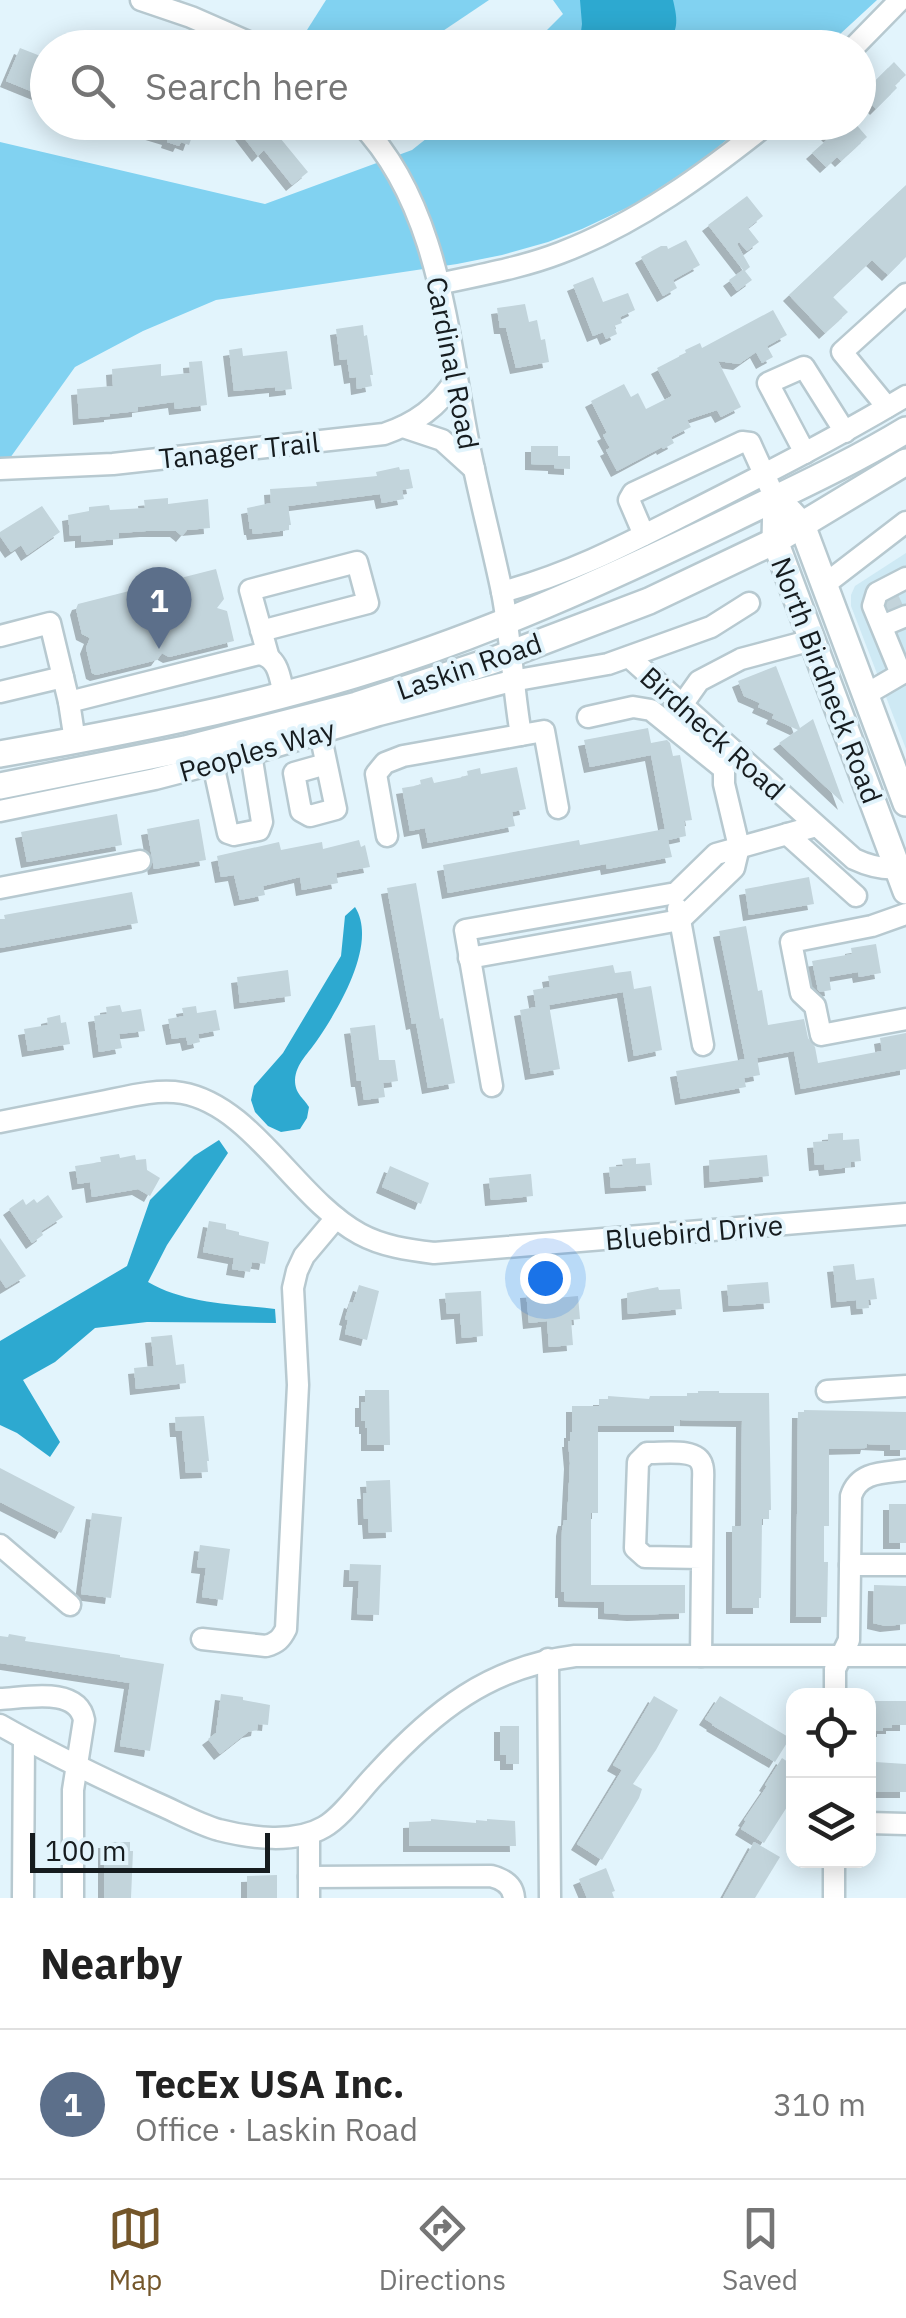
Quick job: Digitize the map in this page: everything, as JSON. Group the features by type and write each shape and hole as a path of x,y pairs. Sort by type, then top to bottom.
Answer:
{"main road":[{"name":"Laskin Road","path":"0,754 284,695 358,674 506,620 644,562 770,486 856,459 906,430"},
{"name":"Laskin Road","path":"0,786 81,770 115,775 185,748 356,705 510,654 649,601 775,540 906,462"},
{"name":"North Birdneck Road","path":"770,486 802,524 865,695 899,760 906,802"},
{"name":"North Birdneck Road","path":"770,486 775,540 903,875"},
{"path":"74,741 81,770"}],"street":[{"path":"141,0 219,30"},
{"path":"871,30 900,0"},
{"name":"Cardinal Road","path":"373,140 413,204 432,251 506,620"},
{"path":"439,284 580,246 680,189 746,140"},
{"path":"887,407 842,352 906,294"},
{"path":"805,454 768,384 804,368 845,432"},
{"name":"Tanager Trail","path":"0,469 132,462 384,434 434,408 456,379"},
{"name":"Laskin Road","path":"502,592 578,568 644,535 770,486 805,454 906,396"},
{"path":"403,427 442,440 474,469"},
{"path":"644,535 629,500 632,493 742,442 750,443 770,486"},
{"path":"824,585 906,522"},
{"path":"261,631 368,602 357,562 250,590 261,631 268,655 275,663 284,695"},
{"path":"865,695 904,680 897,603"},
{"path":"629,657 710,627 749,604"},
{"path":"506,620 520,736"},
{"path":"0,636 50,623 74,741"},
{"path":"682,704 700,681 742,659 812,640"},
{"path":"69,702 259,654 268,655"},
{"name":"Birdneck Road","path":"512,682 629,657 682,704 727,759 854,858 903,875"},
{"path":"0,692 64,677"},
{"name":"Peoples Way","path":"0,811 115,775 212,764 512,682"},
{"path":"469,958 680,920 734,868 739,846 726,797 727,759 651,710 633,708 588,717"},
{"path":"387,836 376,774 384,763 403,756 544,730 558,808"},
{"path":"320,734 326,764"},
{"path":"212,764 228,833 259,830 262,822 251,754"},
{"path":"492,1086 464,930 676,894 716,854 816,826"},
{"path":"787,834 856,896"},
{"path":"0,888 140,862"},
{"path":"676,894 702,1045"},
{"path":"906,914 872,926 791,942 801,994 815,1006 821,1035 906,1019"},
{"name":"Bluebird Drive","path":"0,1122 142,1094 172,1092 200,1096 234,1116 312,1196 358,1233 402,1249 434,1254 906,1214"},
{"path":"202,1638 266,1646 275,1644 286,1629 298,1385 293,1288 304,1256 336,1218"},
{"path":"827,1391 906,1386"},
{"path":"701,1656 703,1482 702,1464 691,1454 647,1453 638,1462 636,1548 644,1556 702,1558"},
{"path":"834,1688 835,1670 849,1640 851,1496 861,1479 906,1470"},
{"path":"0,1545 70,1605"},
{"path":"850,1565 906,1565"},
{"path":"0,1725 76,1767 222,1831 264,1837 308,1834 336,1818 390,1759 470,1690 522,1666 575,1656 906,1656"},
{"path":"548,1659 550,1898"},
{"path":"0,1699 48,1696 64,1699 83,1712 73,1790 72,1898"},
{"path":"24,1738 24,1898"},
{"path":"876,1823 906,1824"},
{"path":"308,1834 308,1888 492,1876 508,1884 514,1898"},
{"path":"834,1868 834,1898"}],"shaded area":[{"path":"326,0 489,0 444,30 307,30"},
{"path":"553,0 877,0 844,30 547,30 563,14"},
{"path":"580,0 673,0 675,30 581,30"},
{"path":"425,140 726,140 635,204 548,242 457,264 216,300 143,331 75,367 0,472 0,142 265,204 412,150"},
{"path":"906,553 906,749 851,606 851,595 855,586"},
{"path":"355,907 362,938 353,975 296,1074 296,1089 309,1107 307,1118 300,1129 281,1132 268,1126 255,1112 251,1100 254,1086 283,1053 341,956 345,916"},
{"path":"219,1140 228,1153 167,1245 148,1282 194,1299 275,1309 276,1323 147,1322 95,1328 55,1362 23,1380 60,1442 50,1457 0,1425 0,1341 127,1266 150,1200 194,1156"}],"building":[{"path":"20,48 30,52 30,91 6,81"},
{"path":"894,62 906,75 876,109 876,80"},
{"path":"191,140 189,145 181,142 179,146 167,142"},
{"path":"246,140 282,140 308,172 292,185 264,150 258,156"},
{"path":"827,140 864,140 841,161 837,157 826,167 812,153"},
{"path":"906,185 906,257 888,275 872,260 833,297 848,312 825,333 789,295"},
{"path":"747,196 763,216 748,228 759,242 747,251 737,244 750,267 745,271 752,280 737,291 729,280 743,270 708,225"},
{"path":"686,240 700,265 673,280 677,288 663,296 641,257 661,246 668,249"},
{"path":"593,277 603,302 628,293 635,310 620,317 622,323 614,326 617,334 606,339 603,332 593,336 573,285"},
{"path":"525,304 529,322 537,320 541,340 545,339 549,362 516,368 506,328 500,328 497,308"},
{"path":"773,310 787,335 767,346 773,357 762,363 756,352 739,364 718,361 741,407 721,417 717,410 687,420 691,427 671,437 674,443 617,471 606,450 610,448 603,435 607,433 591,401 624,384 631,397 638,393 646,409 672,396 657,368 686,353 685,350 700,343 702,348"},
{"path":"363,325 372,386 357,389 356,377 350,378 347,359 340,360 336,329"},
{"path":"242,348 243,356 287,351 292,389 234,391 229,350"},
{"path":"202,361 207,405 175,409 174,402 79,419 77,389 113,386 112,369 161,364 161,376 190,373 189,362"},
{"path":"531,446 558,446 558,456 570,456 570,469 531,464"},
{"path":"409,469 413,488 402,490 404,499 382,503 380,494 288,506 289,530 253,534 250,529 247,508 271,503 270,489 377,476 376,472"},
{"path":"168,498 168,504 208,499 210,528 187,530 182,536 176,531 146,531 119,533 119,539 81,542 81,535 70,536 68,515 109,505 110,510 145,508 144,500"},
{"path":"42,506 60,532 27,555 21,545 11,552 0,532"},
{"path":"216,569 224,599 217,608 227,611 234,641 169,657 162,653 157,660 92,673 86,648 90,638 82,634 78,604"},
{"path":"776,666 800,728 813,719 844,804 779,743 798,730 772,718 774,714 758,707 760,703 744,696 738,681"},
{"path":"648,728 651,743 667,740 673,756 680,755 692,820 684,821 686,836 668,840 672,857 607,869 606,864 448,893 443,865 665,829 651,755 590,767 584,740"},
{"path":"517,767 526,809 512,812 515,826 428,843 425,828 410,831 402,788 421,785 420,780 432,777 434,783 468,776 467,771 480,768 481,774"},
{"path":"117,814 122,845 27,862 21,832"},
{"path":"199,819 206,860 154,869 147,829"},
{"path":"359,840 361,847 365,845 370,867 336,873 338,883 302,890 300,877 263,886 265,895 240,900 234,875 221,877 217,856 279,842 281,850 322,842 323,849"},
{"path":"809,877 814,904 749,915 745,889"},
{"path":"416,883 455,1083 428,1088 387,888"},
{"path":"132,892 138,923 0,948 0,919 5,919 4,915"},
{"path":"746,926 768,1025 804,1019 818,1063 882,1051 880,1038 906,1033 906,1069 801,1089 794,1051 757,1058 760,1075 744,1078 746,1087 681,1099 676,1071 745,1059 719,931"},
{"path":"876,944 881,973 829,977 831,990 818,990 812,961 852,954 851,948"},
{"path":"613,965 615,973 631,971 634,989 651,986 662,1050 634,1056 623,992 549,1005 560,1069 531,1074 520,1010 536,1007 533,990 550,987 548,976"},
{"path":"288,970 291,996 240,1003 237,977"},
{"path":"120,1005 122,1012 141,1009 145,1031 119,1034 122,1048 99,1052 94,1016 107,1014 106,1007"},
{"path":"196,1006 197,1013 216,1010 220,1030 198,1034 200,1042 188,1045 186,1037 172,1039 168,1019 184,1016 182,1008"},
{"path":"60,1015 61,1023 66,1022 70,1044 28,1051 24,1029 48,1025 47,1018"},
{"path":"375,1025 379,1060 395,1060 398,1081 383,1083 385,1097 364,1100 361,1081 357,1081 350,1028"},
{"path":"843,1133 843,1140 859,1139 861,1161 851,1162 851,1167 825,1170 824,1164 815,1165 813,1142 828,1141 828,1134"},
{"path":"119,1154 120,1158 135,1155 136,1160 146,1159 147,1170 160,1178 150,1196 138,1189 92,1197 90,1182 78,1184 75,1166"},
{"path":"767,1155 769,1176 710,1182 709,1160"},
{"path":"636,1158 636,1164 650,1163 652,1185 611,1188 609,1167 623,1166 622,1159"},
{"path":"390,1166 429,1183 421,1204 382,1187"},
{"path":"531,1174 533,1196 491,1200 489,1178"},
{"path":"48,1195 63,1217 41,1231 43,1235 32,1243 9,1209 23,1199 26,1205"},
{"path":"209,1221 226,1224 226,1229 239,1235 269,1242 265,1264 252,1262 250,1272 232,1269 234,1258 203,1252"},
{"path":"0,1238 26,1276 6,1288 0,1279"},
{"path":"854,1264 856,1280 874,1278 877,1299 868,1300 869,1308 857,1309 856,1300 837,1302 833,1266"},
{"path":"768,1282 770,1303 729,1306 727,1285"},
{"path":"359,1285 379,1291 367,1340 345,1334 345,1319"},
{"path":"658,1287 680,1289 682,1309 628,1314 627,1293"},
{"path":"481,1291 483,1336 462,1338 460,1313 447,1314 445,1293"},
{"path":"543,1291 544,1295 556,1294 556,1298 578,1296 580,1319 571,1320 573,1345 549,1347 547,1321 529,1323 526,1292"},
{"path":"172,1335 176,1365 184,1364 186,1383 136,1389 134,1368 154,1366 151,1337"},
{"path":"365,1390 389,1390 390,1445 367,1445 367,1428 365,1421 361,1421"},
{"path":"698,1391 769,1393 771,1510 769,1519 762,1519 759,1608 732,1608 732,1526 741,1526 742,1421 680,1420 680,1426 598,1426 598,1513 591,1513 591,1585 685,1585 685,1613 604,1613 604,1602 564,1601 562,1530 567,1520 572,1406 599,1406 599,1399 608,1396 649,1399 687,1396"},
{"path":"798,1412 906,1412 906,1450 867,1444 866,1448 829,1449 829,1526 824,1526 827,1617 796,1617"},
{"path":"204,1416 208,1472 186,1473 182,1431 176,1431 175,1417"},
{"path":"0,1468 75,1507 61,1533 0,1502"},
{"path":"390,1480 392,1532 369,1533 368,1519 364,1519 366,1481"},
{"path":"889,1504 906,1504 906,1543 889,1543"},
{"path":"92,1513 122,1517 111,1598 81,1594"},
{"path":"200,1545 230,1549 223,1600 202,1597 206,1568 197,1567"},
{"path":"350,1564 381,1565 379,1615 357,1614 359,1581 349,1581"},
{"path":"874,1585 906,1586 906,1624 873,1623"},
{"path":"0,1636 26,1637 25,1641 164,1664 150,1751 120,1746 130,1683 0,1663"},
{"path":"221,1694 270,1705 268,1725 258,1724 257,1730 248,1732 220,1754 208,1739 216,1733"},
{"path":"654,1696 678,1710 633,1784 642,1789 639,1798 602,1860 577,1844 622,1770 613,1765"},
{"path":"720,1696 786,1736 786,1744 775,1762 705,1719"},
{"path":"876,1701 906,1701 906,1725 892,1725 876,1731"},
{"path":"500,1726 519,1726 519,1764 506,1764 506,1755 500,1755"},
{"path":"782,1758 786,1761 786,1809 764,1843 741,1829"},
{"path":"876,1762 906,1764 906,1792 876,1792"},
{"path":"515,1821 516,1846 409,1846 409,1822"},
{"path":"104,1842 130,1842 131,1898 104,1898"},
{"path":"754,1842 780,1857 755,1898 723,1898"},
{"path":"606,1868 614,1898 587,1898 579,1879"},
{"path":"277,1875 277,1898 247,1898 247,1876"}],"tunnel":[{"path":"889,599 895,612"}],"place":[{"name":"TecEx USA Inc.","path":"159,649"}]}
